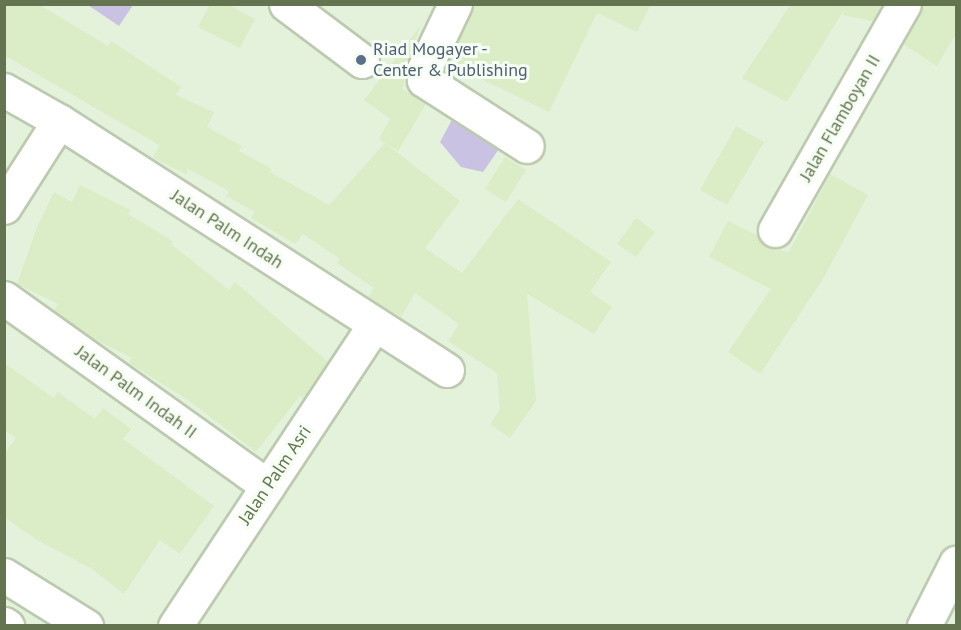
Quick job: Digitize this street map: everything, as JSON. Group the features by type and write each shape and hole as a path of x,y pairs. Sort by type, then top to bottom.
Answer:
{"street":[{"path":"286,4 362,61"},
{"path":"454,4 424,69 424,80 527,146"},
{"name":"Jalan Flamboyan II","path":"775,230 904,4"},
{"name":"Jalan Palm Indah","path":"4,90 59,121 447,370"},
{"path":"4,207 59,121"},
{"name":"Jalan Palm Indah II","path":"4,298 268,486"},
{"name":"Jalan Palm Asri","path":"175,626 375,324"},
{"path":"924,626 957,563"},
{"path":"4,574 86,626"}],"shaded area":[{"path":"133,4 119,26 88,5"},
{"path":"5,5 956,5 956,625 5,625"},
{"path":"455,114 501,146 483,172 461,167 440,142"}],"building":[{"path":"4,4 38,4 108,46 111,41 181,87 176,95 214,112 207,127 242,146 239,151 272,169 270,172 329,205 385,143 460,201 425,248 462,273 518,199 611,262 590,292 612,307 594,334 527,294 536,401 510,438 490,424 500,409 497,373 448,341 459,324 415,293 401,317 368,297 374,288 337,263 340,259 303,234 295,244 251,218 255,212 226,196 229,191 188,169 186,174 153,158 159,145 4,55"},
{"path":"210,4 227,4 255,19 240,48 198,27"},
{"path":"474,4 651,4 637,32 597,13 549,112 448,63"},
{"path":"791,4 882,4 873,21 843,15 844,10 787,102 742,78"},
{"path":"923,4 957,4 957,32 937,66 903,44"},
{"path":"421,25 407,61 403,89 426,104 398,151 379,139 390,119 364,100"},
{"path":"736,126 764,142 727,205 700,190"},
{"path":"505,157 526,170 506,202 485,189"},
{"path":"830,174 868,195 823,279 760,374 728,352 771,289 709,257 728,221 758,236 766,247 789,252"},
{"path":"80,185 130,210 128,214 173,241 171,244 229,290 235,282 328,362 303,399 300,396 256,452 188,400 129,363 132,358 90,337 54,311 58,304 17,284 37,227 54,192 72,202"},
{"path":"636,218 655,232 636,257 617,244"},
{"path":"4,363 54,398 58,392 95,419 103,408 131,429 123,439 214,506 180,554 160,540 124,594 92,569 37,540 4,517 4,454 16,438 4,430"}],"place":[{"name":"Riad Mogayer - Center & Publishing","path":"361,60"}]}
